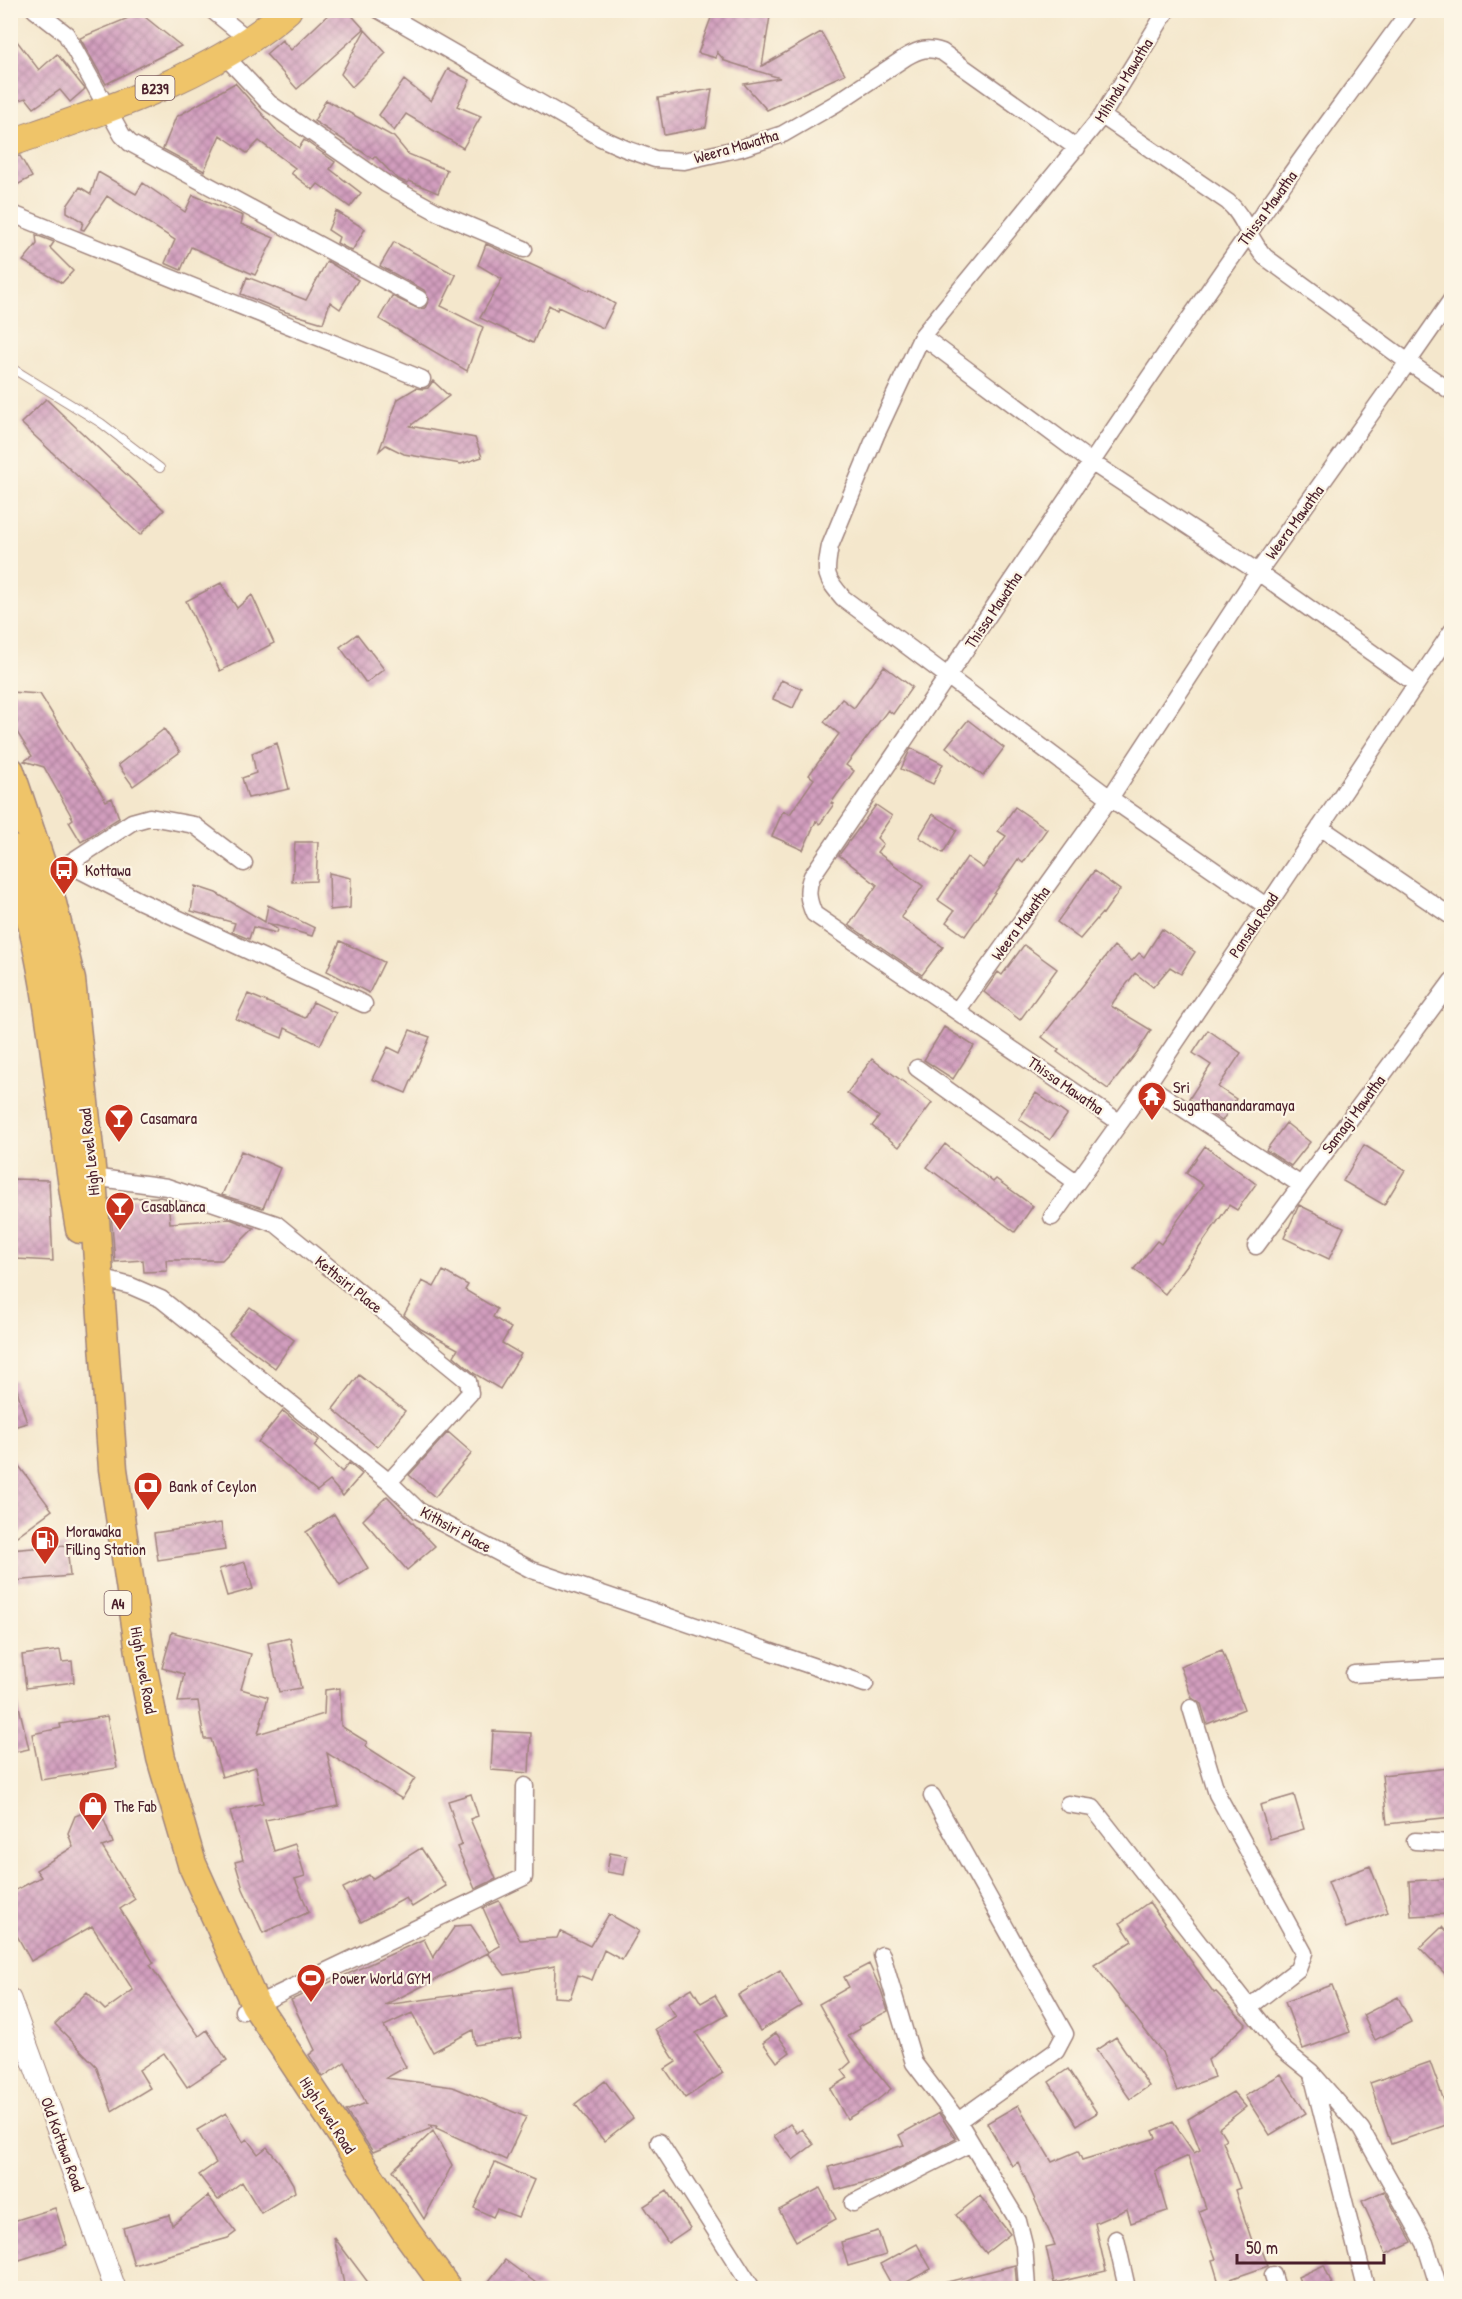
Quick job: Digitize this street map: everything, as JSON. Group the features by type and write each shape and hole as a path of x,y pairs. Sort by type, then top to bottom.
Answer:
{"highway":[{"name":"High Level Road","path":"10,771 57,870 92,1177 113,1469 141,1659 161,1758 192,1864 249,2008 447,2289"},
{"name":"High Level Road","path":"10,849 31,912 46,988 71,1178 83,1245 99,1470 126,1662 147,1762 178,1869 249,2008 394,2242 429,2289"}],"main road":[{"name":"B239","path":"10,142 107,109 225,56 250,41 288,10"}],"street":[{"path":"35,10 66,34 122,135 130,143 419,299"},
{"path":"212,10 250,41"},
{"name":"Weera Mawatha","path":"379,10 601,138 655,159 684,161 741,148 783,134 835,104 906,57 918,50 929,48 942,52 1077,148"},
{"name":"Mihindu Mawatha","path":"1167,10 1102,116 922,336 871,446 830,546 827,564 829,582 843,598 1110,798 1266,906"},
{"name":"Thissa Mawatha","path":"1119,1122 814,914 808,901 808,886 812,876 949,676 1091,462 1250,232 1410,10"},
{"path":"225,56 269,103 386,184 439,213 524,249"},
{"path":"1102,116 1228,202 1238,211 1257,249 1265,257 1452,392"},
{"path":"10,213 422,379"},
{"name":"Weera Mawatha","path":"957,1011 1110,798 1258,572 1452,299"},
{"path":"922,336 1091,462 1258,572 1416,684"},
{"name":"Pansala Road","path":"1052,1217 1147,1085 1452,630"},
{"path":"57,870 132,822 150,817 194,825 244,863"},
{"path":"1320,827 1452,916"},
{"path":"57,870 140,901 364,1004"},
{"name":"Samagi Mawatha","path":"1256,1246 1452,981"},
{"path":"917,1068 1076,1182"},
{"path":"1147,1085 1301,1185"},
{"name":"Kethsiri Place","path":"92,1177 167,1187 276,1224 468,1381 470,1393 389,1482"},
{"name":"Kithsiri Place","path":"100,1278 131,1286 161,1299 389,1482 419,1511 532,1570 865,1684"},
{"path":"1354,1674 1452,1668"},
{"path":"1191,1708 1217,1794 1304,1953 1298,1969 1248,2008"},
{"path":"249,2008 524,1877 525,1786"},
{"path":"932,1796 1065,2034 1056,2051 958,2121"},
{"path":"1068,1804 1093,1808 1280,2047 1311,2072 1360,2128 1425,2243 1439,2289"},
{"path":"1415,1841 1452,1843"},
{"path":"882,1955 914,2064 958,2121 1018,2221 1024,2245 1028,2289"},
{"name":"Old Kottawa Road","path":"10,1999 18,2038 115,2289"},
{"path":"1311,2072 1366,2289"},
{"path":"659,2142 752,2289"},
{"path":"853,2203 971,2143"},
{"path":"1116,2239 1127,2289"}],"lane":[{"path":"10,367 101,423 160,468"}],"building":[{"path":"333,10 347,10 364,29 297,89 266,54 282,40 291,50"},
{"path":"714,10 722,10 722,13 724,10 771,10 762,66 821,32 845,74 767,110 744,84 780,78 725,61 717,52 716,58 698,53"},
{"path":"140,13 181,46 106,84 80,38"},
{"path":"365,30 386,53 352,87 341,74"},
{"path":"10,32 39,70 57,54 85,89 70,102 60,90 34,108 26,98 10,103"},
{"path":"448,69 470,80 457,106 481,116 463,148 406,114 394,131 379,115 404,80 431,101"},
{"path":"235,83 277,131 299,148 304,140 335,162 330,169 361,193 350,207 318,184 313,190 291,173 295,168 259,141 247,153 220,135 204,171 163,149 176,117"},
{"path":"712,89 706,127 664,135 658,98"},
{"path":"326,100 394,137 408,154 447,170 438,193 396,178 375,156 373,159 314,121"},
{"path":"20,156 32,177 15,186 10,178 10,158"},
{"path":"98,172 136,194 143,183 185,212 193,195 243,216 241,224 274,238 255,275 191,247 181,270 165,263 175,240 107,196 84,230 81,229 83,222 67,212 67,206 80,187 91,194"},
{"path":"336,211 365,229 352,251 337,243 339,237 328,230"},
{"path":"36,235 54,242 50,248 73,271 62,283 23,261 37,244"},
{"path":"394,242 456,275 441,306 483,327 467,371 379,319 392,296 419,309 425,308 429,299 424,290 380,266"},
{"path":"486,244 589,291 590,289 615,304 603,328 549,305 533,343 480,318 502,279 478,265"},
{"path":"327,261 358,280 340,309 330,302 323,323 286,312 241,294 247,277 306,300"},
{"path":"433,381 449,396 410,426 475,438 482,457 461,464 404,454 386,445 379,451 398,399 416,388 428,388"},
{"path":"46,399 164,510 140,535 21,423"},
{"path":"221,583 237,608 252,595 274,643 220,671 186,601"},
{"path":"357,634 384,669 366,683 340,647"},
{"path":"884,666 912,687 893,714 888,710 846,765 854,771 831,803 834,804 820,824 816,821 803,850 772,836 783,811 790,814 814,779 809,775 839,734 824,722 842,699 854,708"},
{"path":"781,680 802,689 793,708 773,699"},
{"path":"10,692 40,694 106,801 112,798 119,818 81,842 69,822 73,819 44,767 24,761 32,756 15,729 17,722 10,709"},
{"path":"968,720 1004,748 983,776 946,747"},
{"path":"164,729 180,752 133,786 118,765"},
{"path":"277,743 289,789 248,798 242,778 256,773 252,753"},
{"path":"911,748 943,764 933,784 901,769"},
{"path":"876,805 892,816 877,838 883,844 877,852 923,886 901,917 943,947 922,975 849,925 877,885 839,855"},
{"path":"1015,807 1047,829 1023,863 1018,859 965,936 946,922 954,911 938,900 967,857 983,868 1006,836 998,831"},
{"path":"933,814 957,830 943,853 919,837"},
{"path":"295,842 318,842 316,881 292,882"},
{"path":"1094,871 1120,890 1103,914 1080,939 1057,922"},
{"path":"329,873 351,878 350,908 330,910"},
{"path":"195,886 216,893 265,922 268,905 315,928 312,936 267,923 277,929 276,933 253,927 249,939 232,932 235,923 191,911"},
{"path":"1162,929 1195,952 1181,974 1170,967 1153,987 1135,973 1114,1001 1111,1006 1151,1030 1138,1051 1108,1089 1057,1052 1059,1050 1042,1037 1114,946 1132,961 1139,953 1144,957"},
{"path":"340,941 384,962 369,993 327,971"},
{"path":"1024,945 1057,969 1020,1020 984,992 998,972 1002,975"},
{"path":"248,994 305,1018 313,1002 336,1013 320,1045 285,1028 282,1038 236,1019"},
{"path":"944,1027 974,1046 953,1079 924,1060"},
{"path":"410,1030 430,1037 406,1093 372,1079 388,1047 400,1053"},
{"path":"1208,1030 1241,1053 1218,1087 1236,1099 1222,1121 1189,1099 1211,1065 1193,1053"},
{"path":"872,1059 932,1103 899,1147 872,1126 879,1117 847,1093"},
{"path":"1036,1093 1067,1115 1050,1140 1019,1119"},
{"path":"1286,1123 1310,1142 1291,1166 1266,1150"},
{"path":"945,1144 993,1182 996,1179 1033,1206 1015,1232 927,1167"},
{"path":"1364,1145 1405,1170 1384,1205 1343,1181"},
{"path":"1205,1146 1256,1184 1237,1210 1229,1205 1165,1294 1134,1269 1157,1241 1161,1244 1203,1185 1186,1173"},
{"path":"241,1151 280,1168 263,1208 222,1195"},
{"path":"10,1179 49,1180 53,1261 17,1259 10,1209"},
{"path":"160,1197 168,1199 170,1223 230,1219 254,1228 222,1260 166,1260 167,1271 144,1272 143,1260 115,1262 110,1199"},
{"path":"1299,1205 1344,1227 1329,1259 1284,1238"},
{"path":"443,1271 468,1285 465,1290 497,1309 493,1317 511,1328 502,1343 521,1354 500,1389 475,1374 454,1356 458,1349 421,1329 404,1315 422,1281 434,1287"},
{"path":"250,1307 294,1340 275,1368 229,1334"},
{"path":"359,1375 405,1411 377,1447 333,1409"},
{"path":"14,1380 27,1423 10,1428 10,1381"},
{"path":"283,1411 319,1440 314,1446 342,1472 349,1463 362,1474 343,1496 330,1481 317,1491 258,1442"},
{"path":"448,1432 472,1453 435,1497 409,1475"},
{"path":"10,1454 52,1510 10,1541"},
{"path":"387,1496 435,1546 407,1570 363,1520"},
{"path":"334,1514 368,1568 340,1586 306,1532"},
{"path":"221,1523 225,1550 158,1560 154,1533"},
{"path":"67,1545 70,1576 13,1581 10,1550"},
{"path":"245,1562 253,1589 227,1596 219,1569"},
{"path":"172,1632 251,1654 241,1689 268,1697 258,1734 324,1714 325,1690 340,1688 341,1726 367,1742 365,1746 415,1778 402,1799 327,1753 339,1806 265,1820 274,1851 295,1844 305,1876 295,1879 309,1912 263,1933 243,1889 235,1862 243,1860 230,1811 263,1803 256,1767 222,1777 211,1739 204,1739 198,1701 178,1702 184,1674 162,1668"},
{"path":"290,1638 301,1688 279,1692 268,1643"},
{"path":"60,1650 62,1662 72,1661 74,1682 26,1688 22,1655"},
{"path":"1222,1650 1244,1709 1207,1724 1201,1704 1192,1698 1180,1666"},
{"path":"10,1698 17,1698 29,1749 10,1753"},
{"path":"107,1716 117,1768 41,1780 32,1734 61,1728 60,1724"},
{"path":"493,1731 531,1733 529,1773 491,1770"},
{"path":"1449,1768 1452,1817 1387,1824 1382,1775"},
{"path":"471,1794 478,1816 470,1819 496,1879 475,1889 457,1847 462,1845 448,1801"},
{"path":"1294,1795 1304,1829 1270,1839 1260,1805"},
{"path":"99,1807 113,1843 102,1847 135,1899 120,1909 154,1963 150,1965 199,2036 207,2030 227,2060 187,2087 164,2053 139,2070 150,2088 112,2111 96,2066 55,2024 87,1992 105,2010 133,1990 92,1926 31,1961 10,1923 10,1893 41,1877 36,1870 73,1847 68,1833 75,1816"},
{"path":"421,1848 446,1886 412,1907 406,1898 361,1922 343,1888 369,1875 372,1879"},
{"path":"610,1853 627,1856 624,1875 607,1872"},
{"path":"1370,1866 1388,1912 1346,1928 1328,1882"},
{"path":"1445,1879 1448,1914 1411,1916 1409,1881"},
{"path":"499,1901 520,1940 557,1938 560,1931 590,1946 609,1914 639,1931 622,1960 604,1950 592,1980 578,1975 570,1998 554,1997 555,1966 505,1975 488,1953 385,2005 513,1987 521,2038 475,2045 473,2030 433,2052 412,2013 384,2026 406,2067 386,2078 453,2087 526,2117 506,2160 436,2128 437,2126 430,2125 432,2128 373,2152 346,2111 366,2103 345,2062 323,2077 309,2055 315,2050 291,2000 424,1939 433,1958 455,1926 471,1925 489,1952 500,1946 483,1908"},
{"path":"1149,1902 1214,1993 1216,1992 1246,2024 1208,2060 1214,2077 1177,2091 1162,2052 1094,1965 1132,1941 1120,1923"},
{"path":"1442,1927 1452,1938 1452,1981 1420,1948"},
{"path":"869,1964 888,2011 859,2026 860,2029 848,2036 891,2089 847,2119 830,2089 848,2078 842,2070 851,2062 819,2004 849,1987 844,1977"},
{"path":"780,1970 801,2006 760,2031 738,1995"},
{"path":"1332,1985 1350,2032 1303,2049 1285,2002"},
{"path":"692,1988 701,2003 715,1995 727,2015 696,2033 723,2073 685,2098 665,2069 676,2062 655,2029 676,2016 667,2003"},
{"path":"1398,1997 1411,2022 1375,2040 1363,2015"},
{"path":"776,2033 790,2052 777,2062 763,2043"},
{"path":"1116,2037 1149,2086 1130,2099 1096,2050"},
{"path":"1430,2062 1452,2123 1391,2144 1370,2083"},
{"path":"1068,2069 1097,2113 1077,2125 1049,2082"},
{"path":"1281,2074 1306,2113 1270,2135 1245,2096"},
{"path":"605,2081 633,2118 604,2141 575,2104"},
{"path":"1233,2092 1246,2107 1219,2128 1226,2139 1223,2141 1240,2188 1235,2190 1254,2247 1260,2245 1268,2266 1219,2283 1212,2260 1216,2259 1199,2211 1206,2208 1188,2156 1155,2171 1167,2211 1131,2223 1127,2209 1095,2223 1106,2271 1054,2283 1046,2247 1055,2245 1018,2162 1012,2166 987,2123 1018,2105 1052,2162 1078,2151 1082,2160 1156,2138 1153,2131 1173,2122 1194,2153 1200,2150 1188,2119"},
{"path":"226,2113 243,2142 247,2139 258,2154 267,2147 293,2184 295,2192 261,2213 242,2182 218,2200 199,2175 216,2163 197,2130"},
{"path":"939,2113 956,2139 880,2178 836,2190 829,2167 904,2145 899,2135"},
{"path":"790,2124 797,2133 802,2129 814,2144 793,2160 774,2136"},
{"path":"433,2131 452,2165 424,2219 393,2170"},
{"path":"495,2163 534,2180 518,2217 497,2209 493,2217 474,2208"},
{"path":"820,2188 836,2219 796,2241 779,2210"},
{"path":"667,2191 690,2228 668,2243 644,2206"},
{"path":"1384,2191 1412,2242 1386,2254 1362,2201"},
{"path":"208,2196 236,2232 228,2238 134,2265 123,2228 169,2215 172,2225"},
{"path":"980,2196 1010,2234 986,2253 956,2215"},
{"path":"55,2208 67,2245 10,2263 10,2222"},
{"path":"878,2231 886,2255 848,2266 841,2242"},
{"path":"334,2237 373,2289 345,2289"},
{"path":"917,2244 931,2269 894,2289 880,2264"},
{"path":"505,2260 544,2289 483,2289"},
{"path":"1015,2265 1017,2289 943,2289 943,2283"},
{"path":"1324,2265 1334,2289 1303,2289 1298,2277"}],"place":[{"name":"Kottawa","path":"64,896"},
{"name":"Sri Sugathanandaramaya","path":"1152,1122"},
{"name":"Casamara","path":"119,1144"},
{"name":"Casablanca","path":"120,1232"},
{"name":"Bank of Ceylon","path":"148,1512"},
{"name":"Morawaka Filling Station","path":"45,1566"},
{"name":"The Fab","path":"93,1832"},
{"name":"Power World GYM","path":"311,2004"}]}
